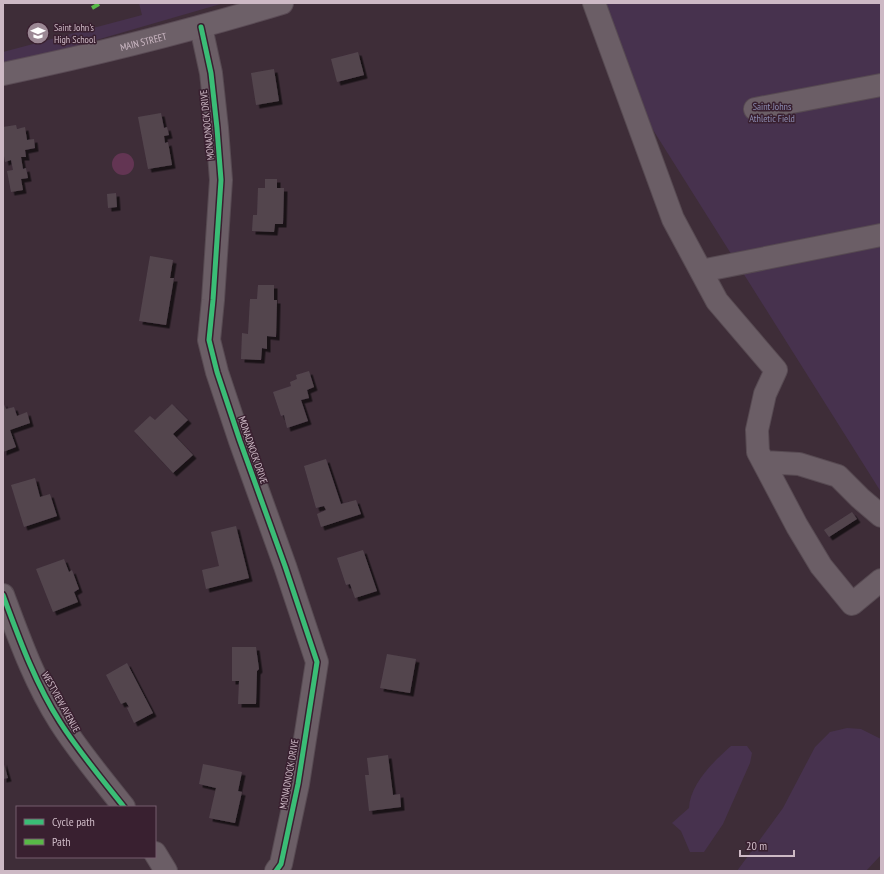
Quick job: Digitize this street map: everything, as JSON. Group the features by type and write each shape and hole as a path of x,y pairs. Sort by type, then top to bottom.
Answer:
{"main road":[{"name":"MAIN STREET","path":"3,74 113,50 201,27 282,3"}],"street":[{"path":"594,3 673,219 717,301 776,370 765,394 757,430 758,452 797,526 821,566 852,604 881,580"},
{"name":"MONADNOCK DRIVE","path":"201,27 210,73 217,128 221,180 214,297 209,340 217,372 240,441 285,566 317,662 298,784 281,864 276,871"},
{"path":"755,110 881,85"},
{"path":"701,271 881,235"},
{"path":"764,462 799,464 838,476 881,516"},
{"name":"WESTVIEW AVENUE","path":"3,595 42,690 59,721 80,751 123,806"},
{"path":"156,855 166,871"}],"green space":[{"path":"139,3 224,3 48,54 3,63 3,52 142,15"},
{"name":"Saint Johns Athletic Field","path":"605,3 881,3 881,492 638,106"},
{"path":"847,728 861,729 881,739 881,855 866,871 737,871 783,808 815,747 830,732"},
{"path":"731,746 747,746 752,753 750,763 723,824 704,852 690,852 681,831 672,823 689,808 690,799 698,782 704,774"}],"shaded area":[{"path":"123,153 131,156 134,164 131,172 123,175 115,172 112,164 115,156"}],"building":[{"path":"358,52 364,75 337,82 331,59"},
{"path":"274,69 279,101 256,105 251,73"},
{"path":"161,113 164,128 167,127 169,135 164,136 165,143 168,142 172,165 148,169 138,117"},
{"path":"16,125 17,129 25,127 27,140 34,139 35,148 25,150 26,157 21,157 23,169 26,168 28,178 21,179 23,190 11,192 7,171 13,170 11,160 5,162 3,150 3,127"},
{"path":"265,179 277,179 277,188 284,188 283,224 275,224 274,232 252,231 253,215 257,215 258,188 265,188"},
{"path":"116,193 117,207 108,208 107,194"},
{"path":"150,256 173,260 170,278 174,278 166,325 139,321"},
{"path":"258,285 274,285 274,300 277,300 276,337 267,336 267,349 262,348 261,360 241,359 242,333 248,334 250,299 257,299"},
{"path":"309,371 314,387 307,390 309,398 301,400 308,421 287,428 284,415 281,416 273,392 291,386 290,382 297,379 296,375"},
{"path":"3,402 6,409 14,407 17,416 27,412 30,423 10,430 16,447 3,452"},
{"path":"172,404 188,420 173,434 193,455 173,473 134,431 150,416 155,420"},
{"path":"326,459 341,504 356,500 361,514 321,527 317,514 326,510 324,506 316,508 304,466"},
{"path":"35,478 40,497 50,494 57,516 24,527 11,485"},
{"path":"852,512 857,519 829,537 824,530"},
{"path":"236,526 249,578 206,589 202,570 219,566 211,532"},
{"path":"363,550 377,591 355,598 350,584 346,585 337,558"},
{"path":"64,559 69,572 72,570 79,589 74,592 78,602 53,612 36,569"},
{"path":"232,647 256,647 259,669 257,671 256,704 238,704 239,681 232,681"},
{"path":"387,654 416,659 410,693 380,688"},
{"path":"127,663 153,713 134,723 127,708 129,707 126,702 121,704 106,675"},
{"path":"388,755 393,795 400,794 401,807 369,811 365,775 369,775 367,758"},
{"path":"3,761 8,778 3,779"},
{"path":"203,764 242,772 238,791 242,792 235,823 209,818 216,788 199,784"}],"marked path":[{"path":"92,8 101,3"}],"cycle path":[{"path":"201,27 211,73 221,180 209,340 217,372 240,441 285,566 317,662 298,784 281,864 276,871"},
{"path":"3,595 28,660 51,707 75,744 123,806"}],"place":[{"name":"Saint John's High School","path":"38,33"}]}
